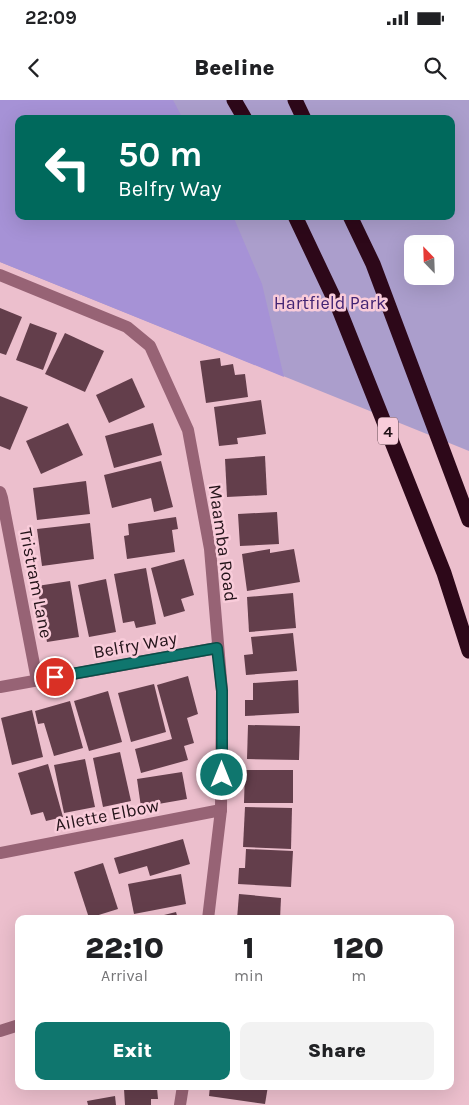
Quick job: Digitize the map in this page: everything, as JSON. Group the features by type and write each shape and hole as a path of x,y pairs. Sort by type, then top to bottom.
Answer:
{"highway":[{"path":"234,100 242,115"},
{"path":"295,100 302,115"},
{"name":"4","path":"297,220 342,318 444,573 469,651"},
{"path":"352,220 372,264 469,520"}],"street":[{"name":"Maamba Road","path":"0,275 127,327 150,346 188,430 210,549 222,691 221,810 208,915"},
{"name":"Tristram Lane","path":"0,492 37,680"},
{"name":"Belfry Way","path":"0,687 217,648"},
{"name":"Ailette Elbow","path":"0,854 221,810"},
{"path":"0,1030 15,1026"},
{"path":"180,1105 182,1090"}],"green space":[{"name":"Hartfield Park","path":"0,100 469,100 469,451 0,262"}],"shaded area":[{"path":"0,100 173,100 181,115 15,115 15,220 235,220 262,284 284,377 0,262"}],"building":[{"path":"0,308 22,317 6,355 0,353"},
{"path":"30,323 57,333 43,370 16,360"},
{"path":"65,333 104,351 85,392 45,374"},
{"path":"220,358 221,366 233,364 235,375 245,374 248,397 206,403 200,361"},
{"path":"132,378 145,407 109,423 96,395"},
{"path":"0,396 28,407 10,450 0,446"},
{"path":"261,400 266,434 237,438 238,444 219,446 214,407"},
{"path":"68,423 83,455 41,474 26,441"},
{"path":"153,423 162,455 114,468 105,436"},
{"path":"265,456 267,495 227,497 225,459"},
{"path":"161,461 173,507 154,512 151,498 112,508 104,475"},
{"path":"86,481 90,514 37,520 33,488"},
{"path":"277,512 279,544 240,546 238,514"},
{"path":"176,517 178,529 172,530 175,552 127,559 124,536 129,535 128,524"},
{"path":"90,523 94,559 42,566 37,529"},
{"path":"270,549 270,553 294,549 300,582 247,591 242,554"},
{"path":"184,559 194,595 181,599 185,611 164,617 151,568"},
{"path":"146,568 156,624 136,628 134,621 123,623 114,574"},
{"path":"106,579 116,632 89,637 78,585"},
{"path":"70,581 79,637 47,642 37,586"},
{"path":"293,593 296,628 249,632 247,597"},
{"path":"293,633 297,671 246,675 244,655 253,654 251,637"},
{"path":"188,676 198,714 187,718 194,743 184,746 188,760 141,773 135,749 172,739 157,685"},
{"path":"298,680 299,713 245,716 245,700 253,700 253,683"},
{"path":"154,684 166,732 131,742 118,693"},
{"path":"108,691 122,742 89,751 74,701"},
{"path":"70,701 83,748 54,756 44,723 38,724 35,711"},
{"path":"32,710 43,757 12,765 1,718"},
{"path":"248,725 300,726 299,760 247,759"},
{"path":"120,752 131,801 103,807 93,758"},
{"path":"85,759 95,807 64,813 54,765"},
{"path":"48,764 63,817 46,821 43,812 31,815 18,773"},
{"path":"245,770 293,770 293,803 244,803"},
{"path":"182,772 187,799 141,807 137,779"},
{"path":"245,807 292,808 291,849 243,847"},
{"path":"183,839 190,864 150,876 147,866 119,874 114,858"},
{"path":"246,849 293,851 291,887 238,884 239,868 245,868"},
{"path":"103,863 118,909 99,915 88,915 74,872"},
{"path":"181,874 186,904 134,914 128,884"},
{"path":"239,894 281,898 280,915 237,915"},
{"path":"176,912 177,915 164,915"},
{"path":"124,1090 157,1090 158,1099 151,1099 151,1105 125,1105"},
{"path":"210,1090 267,1090 265,1104 209,1096"},
{"path":"115,1096 116,1105 88,1105 87,1101"}],"route":[{"path":"55,677 217,648 222,691 222,775"}]}
